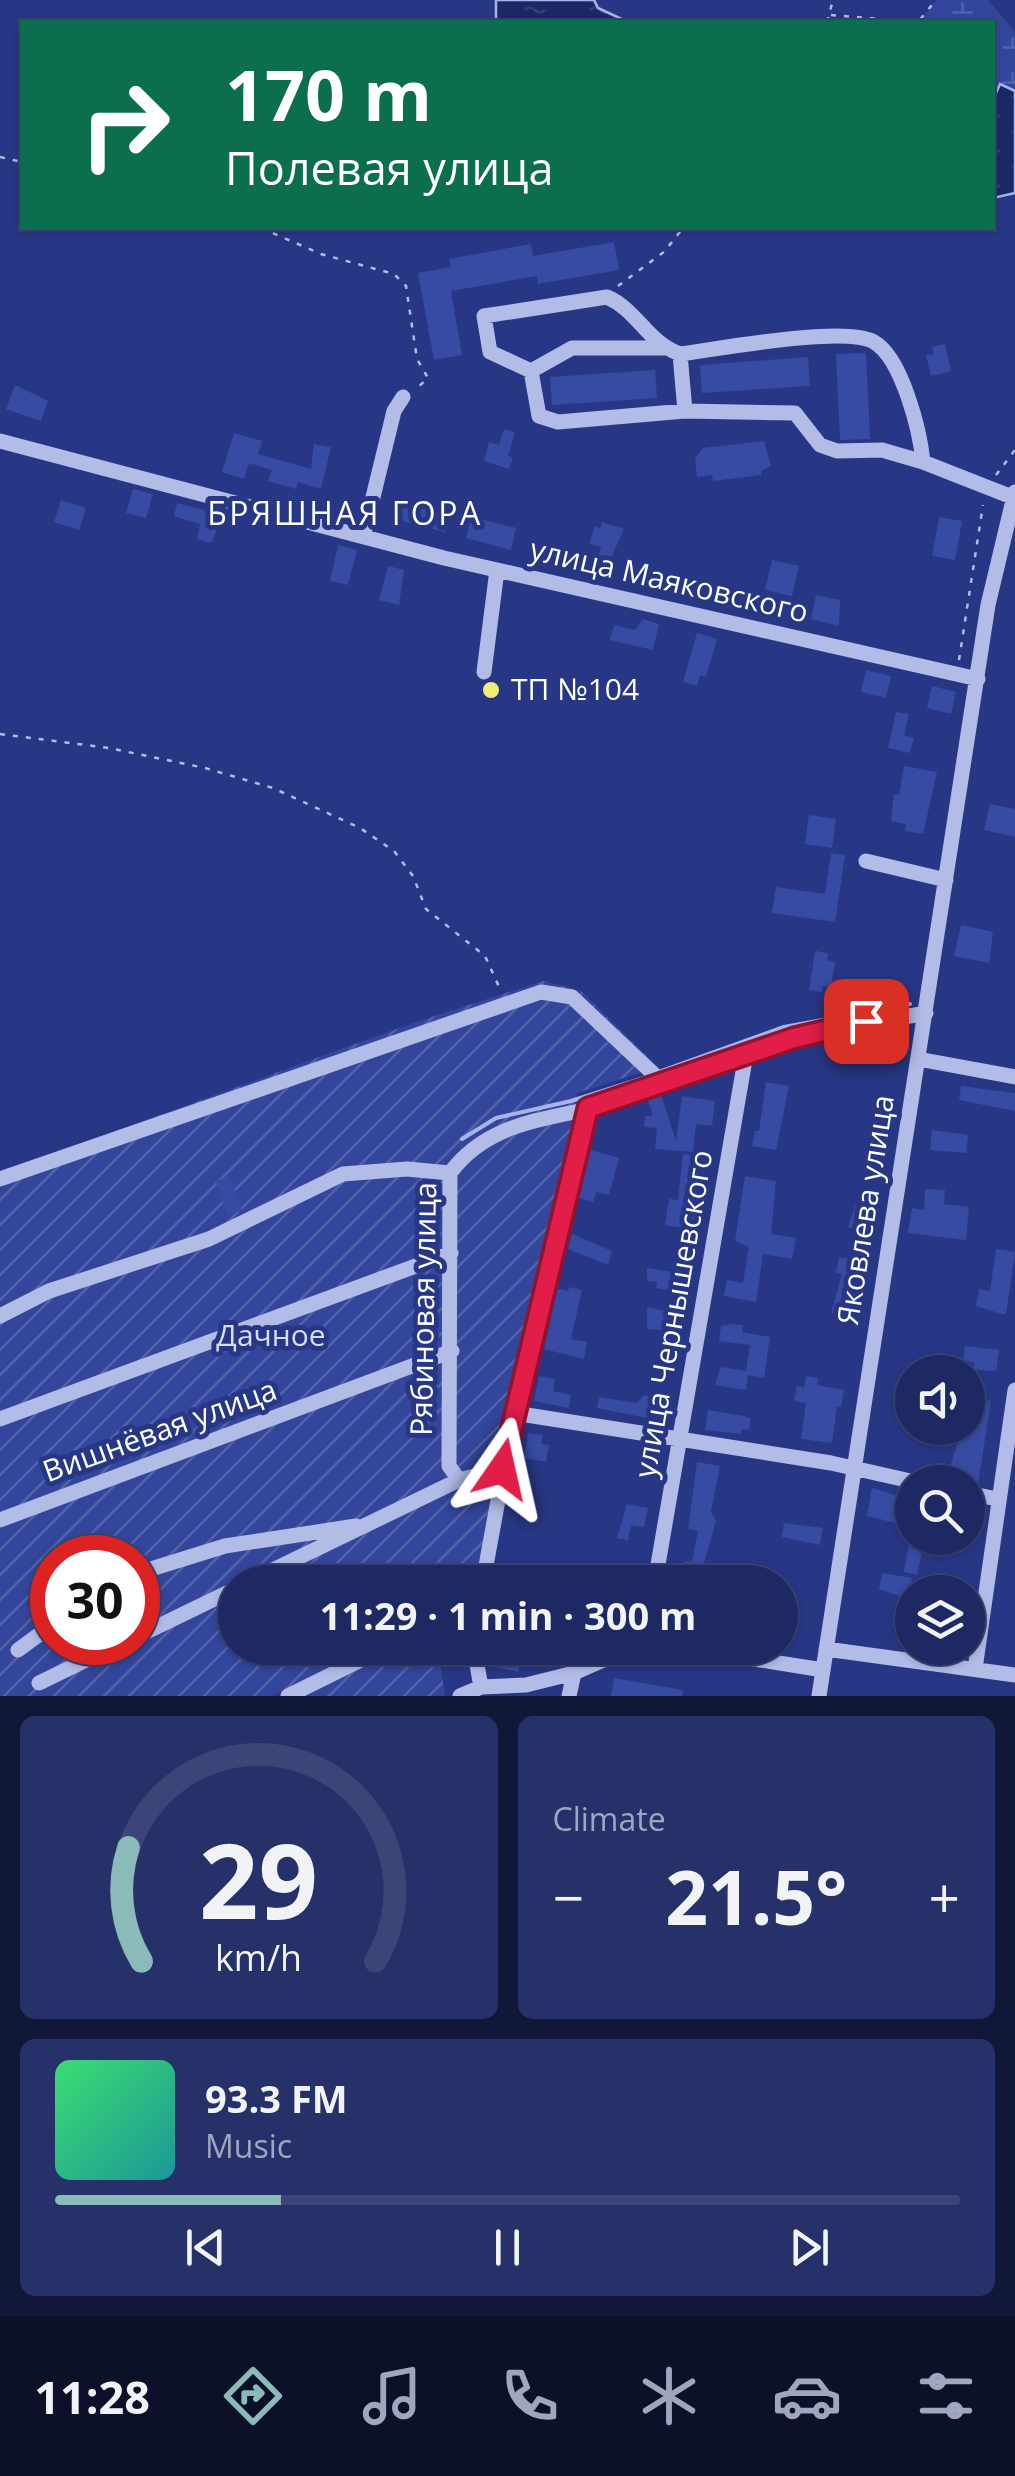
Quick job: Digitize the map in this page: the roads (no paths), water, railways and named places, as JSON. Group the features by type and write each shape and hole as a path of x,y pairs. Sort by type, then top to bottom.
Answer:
{"street":[{"path":"607,298 620,302 672,351 686,411 558,422 539,416 531,372 490,352 484,316 607,298"},
{"path":"531,372 572,348 672,351 843,334 872,340 890,355 921,435 923,462"},
{"path":"364,534 394,411 403,397"},
{"name":"Яковлева улица","path":"686,411 795,413 820,445 837,450 882,450 986,488 1014,494 992,587 819,1696"},
{"name":"улица Маяковского","path":"0,442 497,570 978,680"},
{"path":"484,672 497,570"},
{"path":"866,861 946,880"},
{"path":"0,1178 541,992 572,997 663,1083"},
{"name":"Рябиновая улица","path":"459,1480 450,1466 450,1172 476,1143 507,1127 588,1108 746,1054 848,1025 926,1013"},
{"name":"улица Чернышевского","path":"658,1565 746,1054"},
{"path":"918,1059 1015,1077"},
{"path":"485,1565 514,1413 588,1108"},
{"path":"0,1316 67,1285 209,1239 343,1174 408,1169 450,1172"},
{"path":"0,1420 451,1252"},
{"name":"Вишнёвая улица","path":"0,1520 452,1351"},
{"path":"976,1668 1015,1390"},
{"path":"514,1413 895,1478"},
{"path":"284,1565 459,1480 502,1469"},
{"path":"985,1496 998,1499"},
{"path":"160,1566 225,1546 366,1526"},
{"path":"160,1625 218,1597"},
{"path":"18,1650 30,1641"},
{"path":"826,1648 1015,1675"},
{"path":"39,1683 76,1665"},
{"path":"288,1696 351,1665"},
{"path":"472,1665 468,1693 526,1685 592,1665"},
{"path":"792,1665 823,1670"},
{"path":"569,1696 574,1673"}],"water":[{"path":"496,0 594,0 598,8 624,20 496,20"},
{"path":"1000,84 1015,91 1015,193 995,198 995,95"}],"waterway":[{"path":"659,1072 784,1027 910,1004"},
{"path":"462,1139 496,1118 571,1101 650,1076"}],"place":[{"name":"ТП №104","path":"491,690"}],"district":[{"name":"БРЯШНАЯ ГОРА","path":"345,514"}],"park label":[{"name":"Дачное","path":"271,1336"}]}
